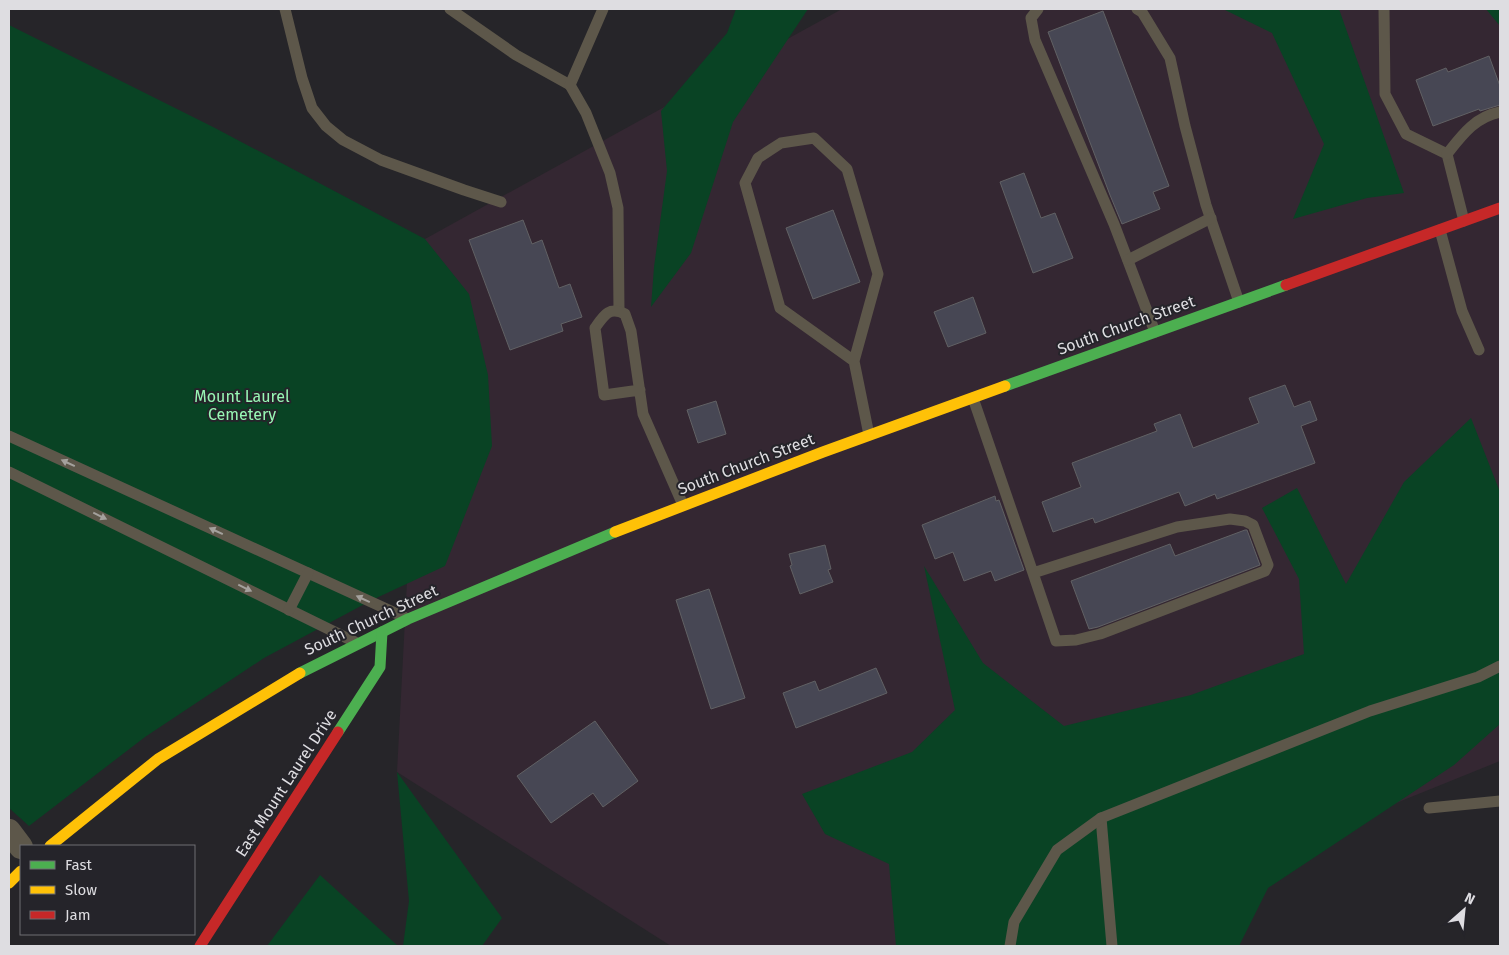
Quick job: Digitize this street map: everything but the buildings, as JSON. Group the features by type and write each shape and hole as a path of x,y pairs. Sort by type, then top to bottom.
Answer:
{"main road":[{"name":"South Church Street","path":"51,845 158,760 295,674 408,619 588,542 683,506 973,398 1500,208"},
{"name":"East Mount Laurel Drive","path":"200,946 380,667 382,632"},
{"path":"9,883 20,872"}],"street":[{"path":"9,831 20,846"}],"lane":[{"path":"285,9 302,78 312,108 326,126 343,140 381,160 501,202"},
{"path":"450,9 516,55 570,85 586,113 610,173 618,208 619,311"},
{"path":"570,85 602,9"},
{"path":"1038,9 1031,18 1034,40 1114,224 1155,332"},
{"path":"1137,9 1142,12 1170,58 1185,126 1211,218 1239,302"},
{"path":"1384,9 1385,94 1406,134 1447,154 1464,221"},
{"path":"1447,154 1470,126 1491,114 1500,112"},
{"path":"854,361 780,308 746,183 758,158 782,143 814,138 847,168 878,274 854,361 869,436"},
{"path":"1128,260 1211,218"},
{"path":"1440,230 1462,311 1479,350"},
{"path":"640,390 604,395 595,328 604,315 612,310 626,314 631,331 640,390 643,414 683,506"},
{"path":"973,398 1056,641 1076,640 1100,634 1265,571 1268,565 1254,526 1245,521 1230,519 1177,527 1033,573"},
{"path":"9,436 408,619"},
{"path":"9,472 358,644"},
{"path":"289,610 308,573"},
{"path":"1010,946 1014,922 1057,850 1100,818 1370,711 1478,678 1500,666"},
{"path":"1429,808 1500,801"},
{"path":"1100,818 1112,946"}],"shaded area":[{"path":"842,9 1500,9 1500,761 1042,946 671,946 397,772 425,239"}],"green space":[{"path":"736,9 808,9 733,122 691,253 651,307 654,267 667,171 661,111 727,33"},
{"path":"1223,9 1339,9 1404,193 1367,198 1293,219 1324,144 1272,33"},
{"path":"1486,9 1500,9 1500,26"},
{"name":"Mount Laurel Cemetery","path":"9,25 215,128 425,239 469,294 488,375 492,446 445,566 372,600 264,658 145,737 29,826 9,808"},
{"path":"1471,418 1500,492 1500,724 1454,765 1268,888 1239,946 896,946 889,864 825,834 802,794 912,752 955,710 924,566 983,663 1064,726 1191,695 1304,654 1299,579 1262,508 1297,488 1346,584 1404,482"},
{"path":"397,772 502,918 482,946 403,946 409,901"},
{"path":"320,875 398,946 267,946"}],"traffic: fast":[{"path":"1005,386 1286,285"},
{"path":"300,673 408,619 615,532"},
{"path":"338,732 380,667 382,632"}],"traffic: slow":[{"path":"615,532 823,452 1005,386"},
{"path":"51,845 158,759 300,673"},
{"path":"9,883 20,872"}],"traffic: jam":[{"path":"1286,285 1500,208"},
{"path":"200,946 338,732"}]}
